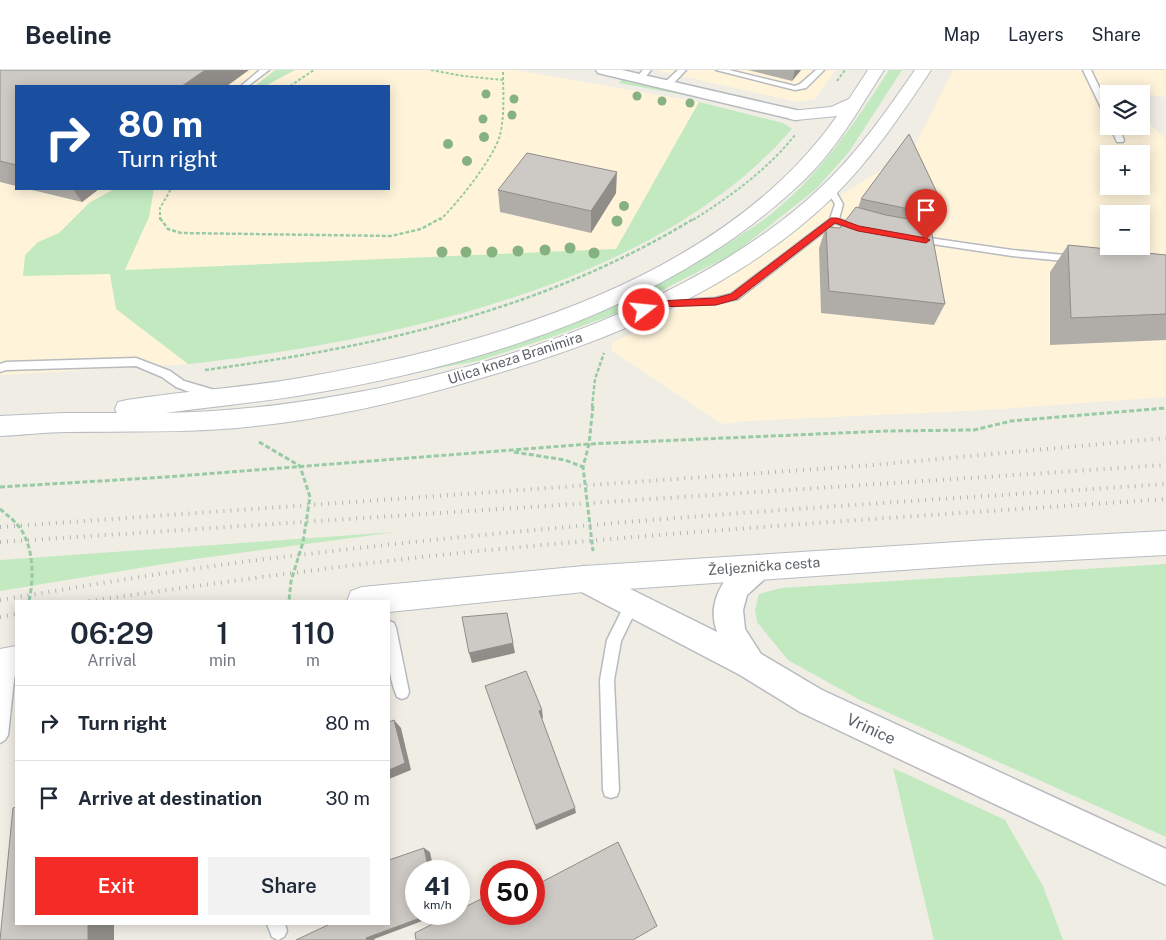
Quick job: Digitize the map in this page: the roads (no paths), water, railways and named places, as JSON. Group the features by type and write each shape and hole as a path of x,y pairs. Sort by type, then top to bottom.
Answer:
{"main road":[{"name":"Ulica kneza Branimira","path":"70,422 120,410 229,396 357,376 438,357 533,328 615,297 688,260 752,217 795,178 824,147 876,70"},
{"name":"Ulica kneza Branimira","path":"0,426 70,422 203,421 264,415 354,402 442,382 538,354 607,327 696,286 728,268 777,234 830,189 884,125 923,70"},
{"path":"798,121 834,112 854,103"},
{"path":"798,121 818,130 824,147"},
{"name":"Željeznička cesta","path":"376,600 590,579 1166,543"}],"street":[{"path":"603,70 644,74 668,84 798,121"},
{"path":"752,666 732,635 728,617 729,605 736,588 758,567"},
{"name":"Vrinice","path":"590,579 632,604 752,666 811,701 1166,867"}],"lane":[{"path":"245,85 265,70"},
{"path":"668,84 682,70"},
{"path":"720,70 795,88 803,86 820,70"},
{"path":"1087,70 1100,97"},
{"path":"1118,135 1120,140"},
{"path":"658,304 716,302 734,296 834,220 839,204 830,189"},
{"path":"834,220 866,230"},
{"path":"902,237 1012,253 1083,260"},
{"path":"0,368 136,362 149,366 166,374 180,384 198,391 229,396"},
{"path":"611,790 607,680 614,640 632,604"},
{"path":"390,633 402,692"},
{"path":"0,735 8,662"}],"railway":[{"path":"0,527 873,465 1166,438"},
{"path":"0,542 1166,465"},
{"path":"0,600 255,560 509,532 728,514 1166,484"},
{"path":"96,600 467,552 762,527 1166,499"},
{"path":"0,617 15,614"}]}
